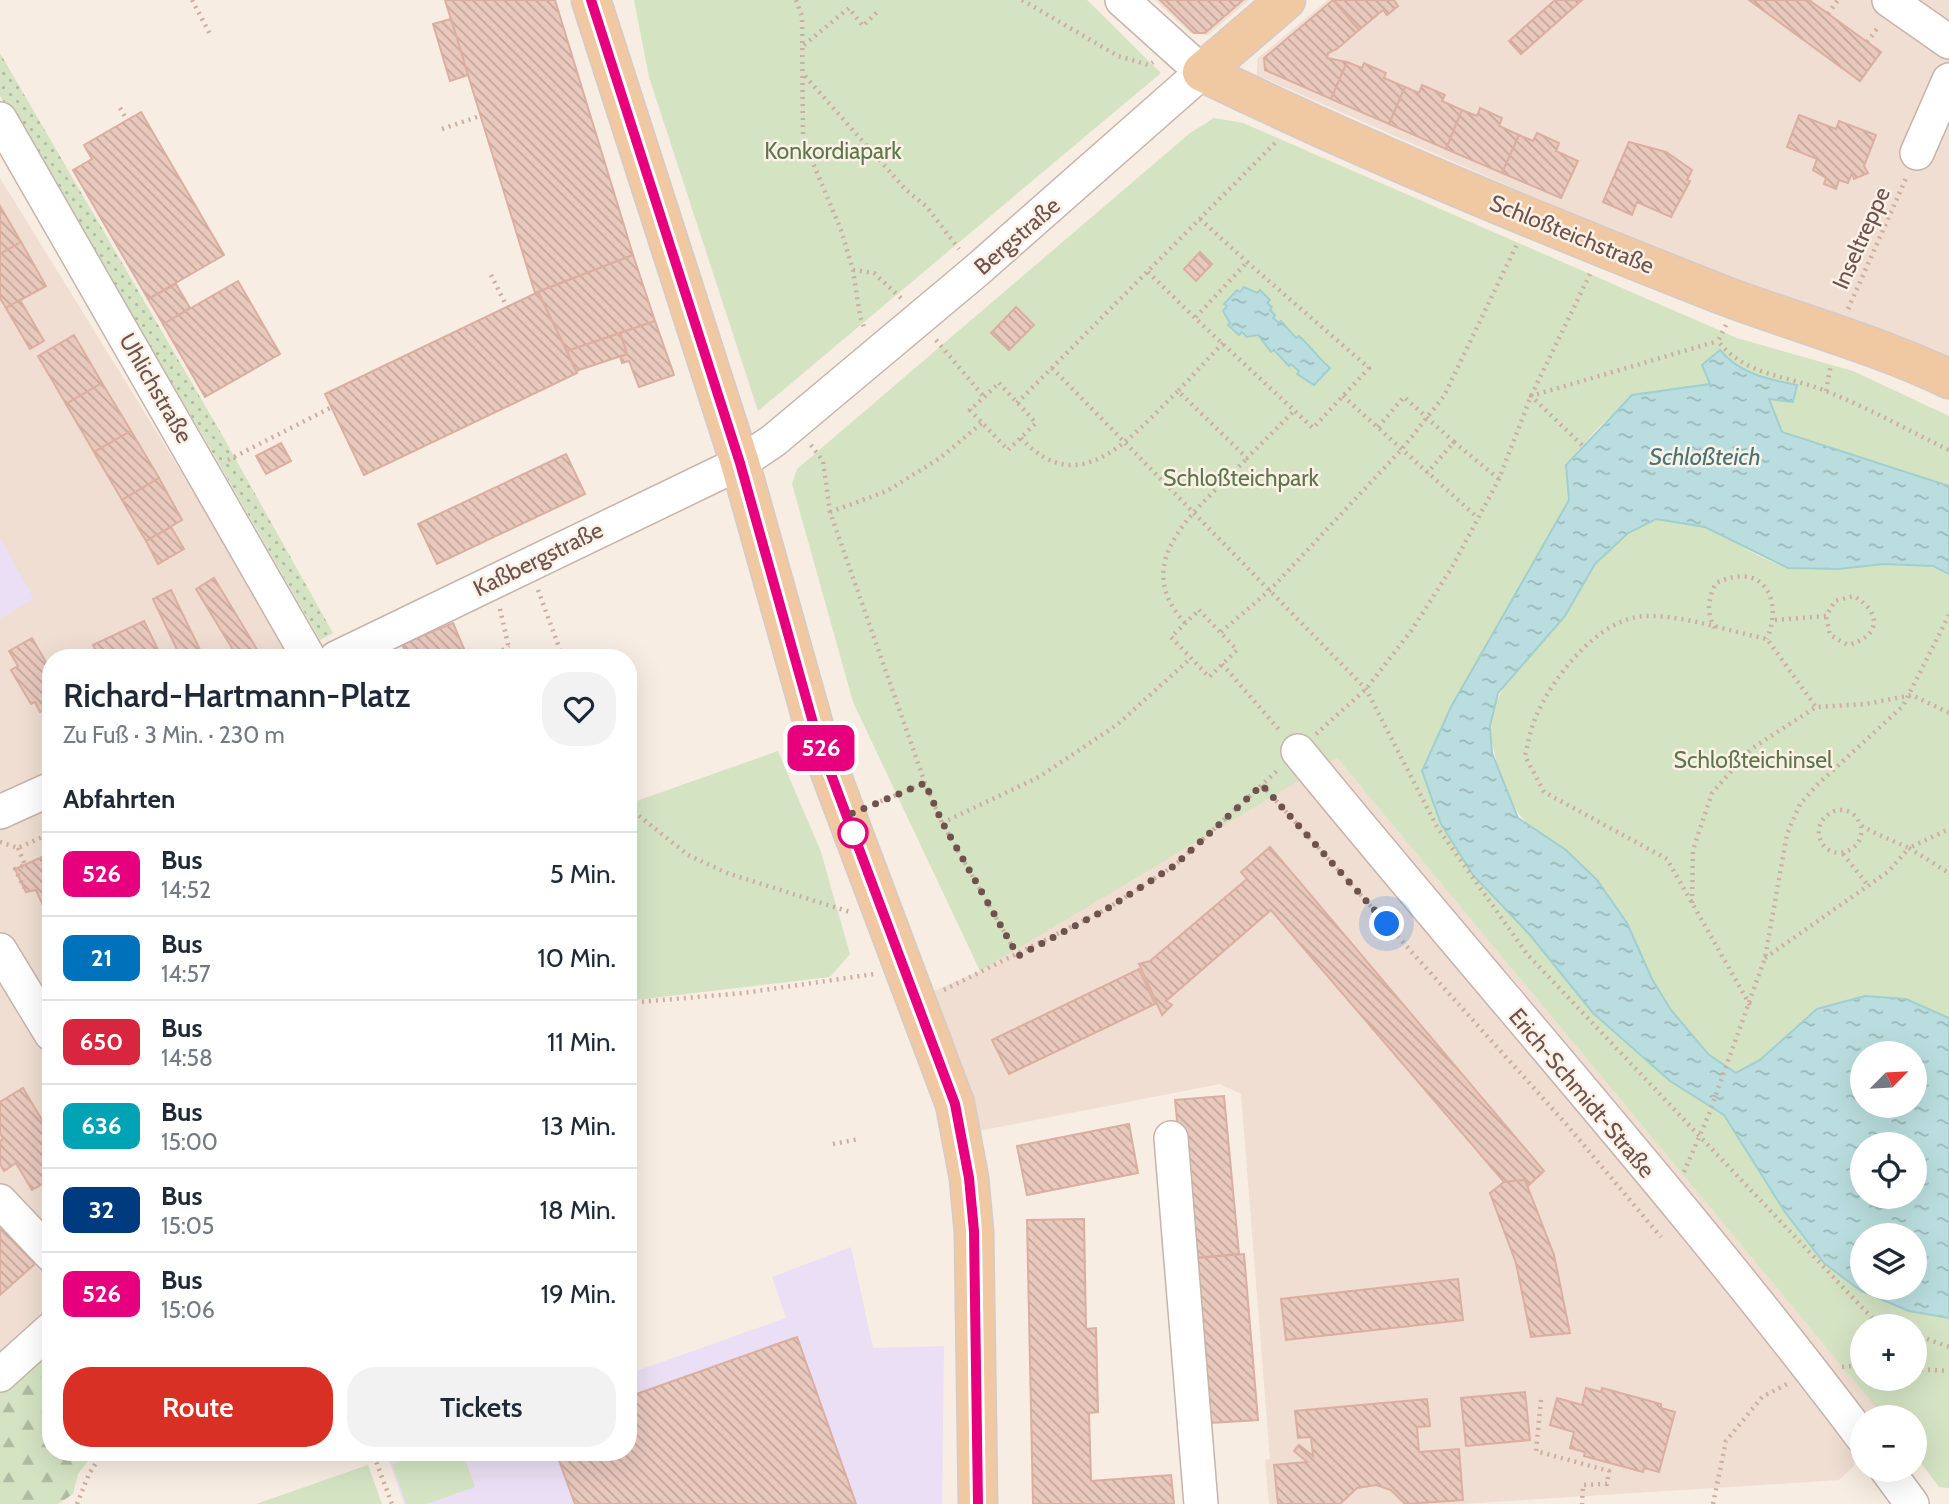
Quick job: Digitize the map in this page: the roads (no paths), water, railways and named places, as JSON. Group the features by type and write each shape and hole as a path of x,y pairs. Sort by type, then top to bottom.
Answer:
{"main road":[{"path":"591,0 740,463 817,737 955,1104 970,1192 977,1297 978,1504"},
{"name":"Bergstraße","path":"1202,72 1286,0"},
{"name":"Schloßteichstraße","path":"1202,72 1300,119 1602,247 1836,337 1903,357 1949,379"}],"street":[{"path":"1122,0 1202,72"},
{"path":"1889,0 1949,43"},
{"name":"Bergstraße","path":"740,463 795,424 877,356 1202,72"},
{"path":"1917,153 1949,80"},
{"name":"Uhlichstraße","path":"0,119 205,472 304,649"},
{"name":"Kaßbergstraße","path":"354,649 740,463"},
{"name":"Erich-Schmidt-Straße","path":"1298,751 1672,1201 1850,1421"},
{"path":"0,813 42,793"},
{"path":"0,950 42,1019"},
{"path":"1171,1138 1201,1504"},
{"path":"0,1200 42,1245"},
{"path":"0,1375 42,1337"},
{"path":"1896,1482 1912,1504"}],"water":[{"path":"1244,287 1257,293 1260,290 1270,300 1267,303 1272,307 1270,310 1275,315 1273,318 1279,323 1281,321 1296,338 1299,336 1330,368 1314,385 1297,374 1299,371 1291,364 1289,366 1274,350 1271,352 1258,335 1247,337 1242,332 1239,335 1228,325 1230,323 1223,311 1227,306 1224,304 1237,290 1240,292"},
{"name":"Schloßteich","path":"1720,350 1745,370 1765,378 1797,385 1793,402 1769,399 1782,432 1949,486 1949,574 1933,566 1884,564 1838,569 1788,568 1705,527 1656,519 1628,533 1595,564 1565,616 1498,693 1490,726 1492,753 1518,818 1566,850 1597,880 1627,923 1652,979 1671,1010 1708,1054 1736,1073 1760,1060 1817,1009 1865,996 1906,999 1949,1018 1949,1318 1909,1311 1883,1300 1927,1300 1927,1223 1850,1223 1850,1283 1824,1263 1785,1212 1724,1115 1670,1081 1593,1013 1530,935 1473,875 1441,824 1422,771 1451,707 1569,500 1566,465 1632,395 1710,384 1702,365"}],"park label":[{"name":"Konkordiapark","path":"833,151"},
{"name":"Schloßteichpark","path":"1241,478"},
{"name":"Schloßteichinsel","path":"1753,760"}]}
